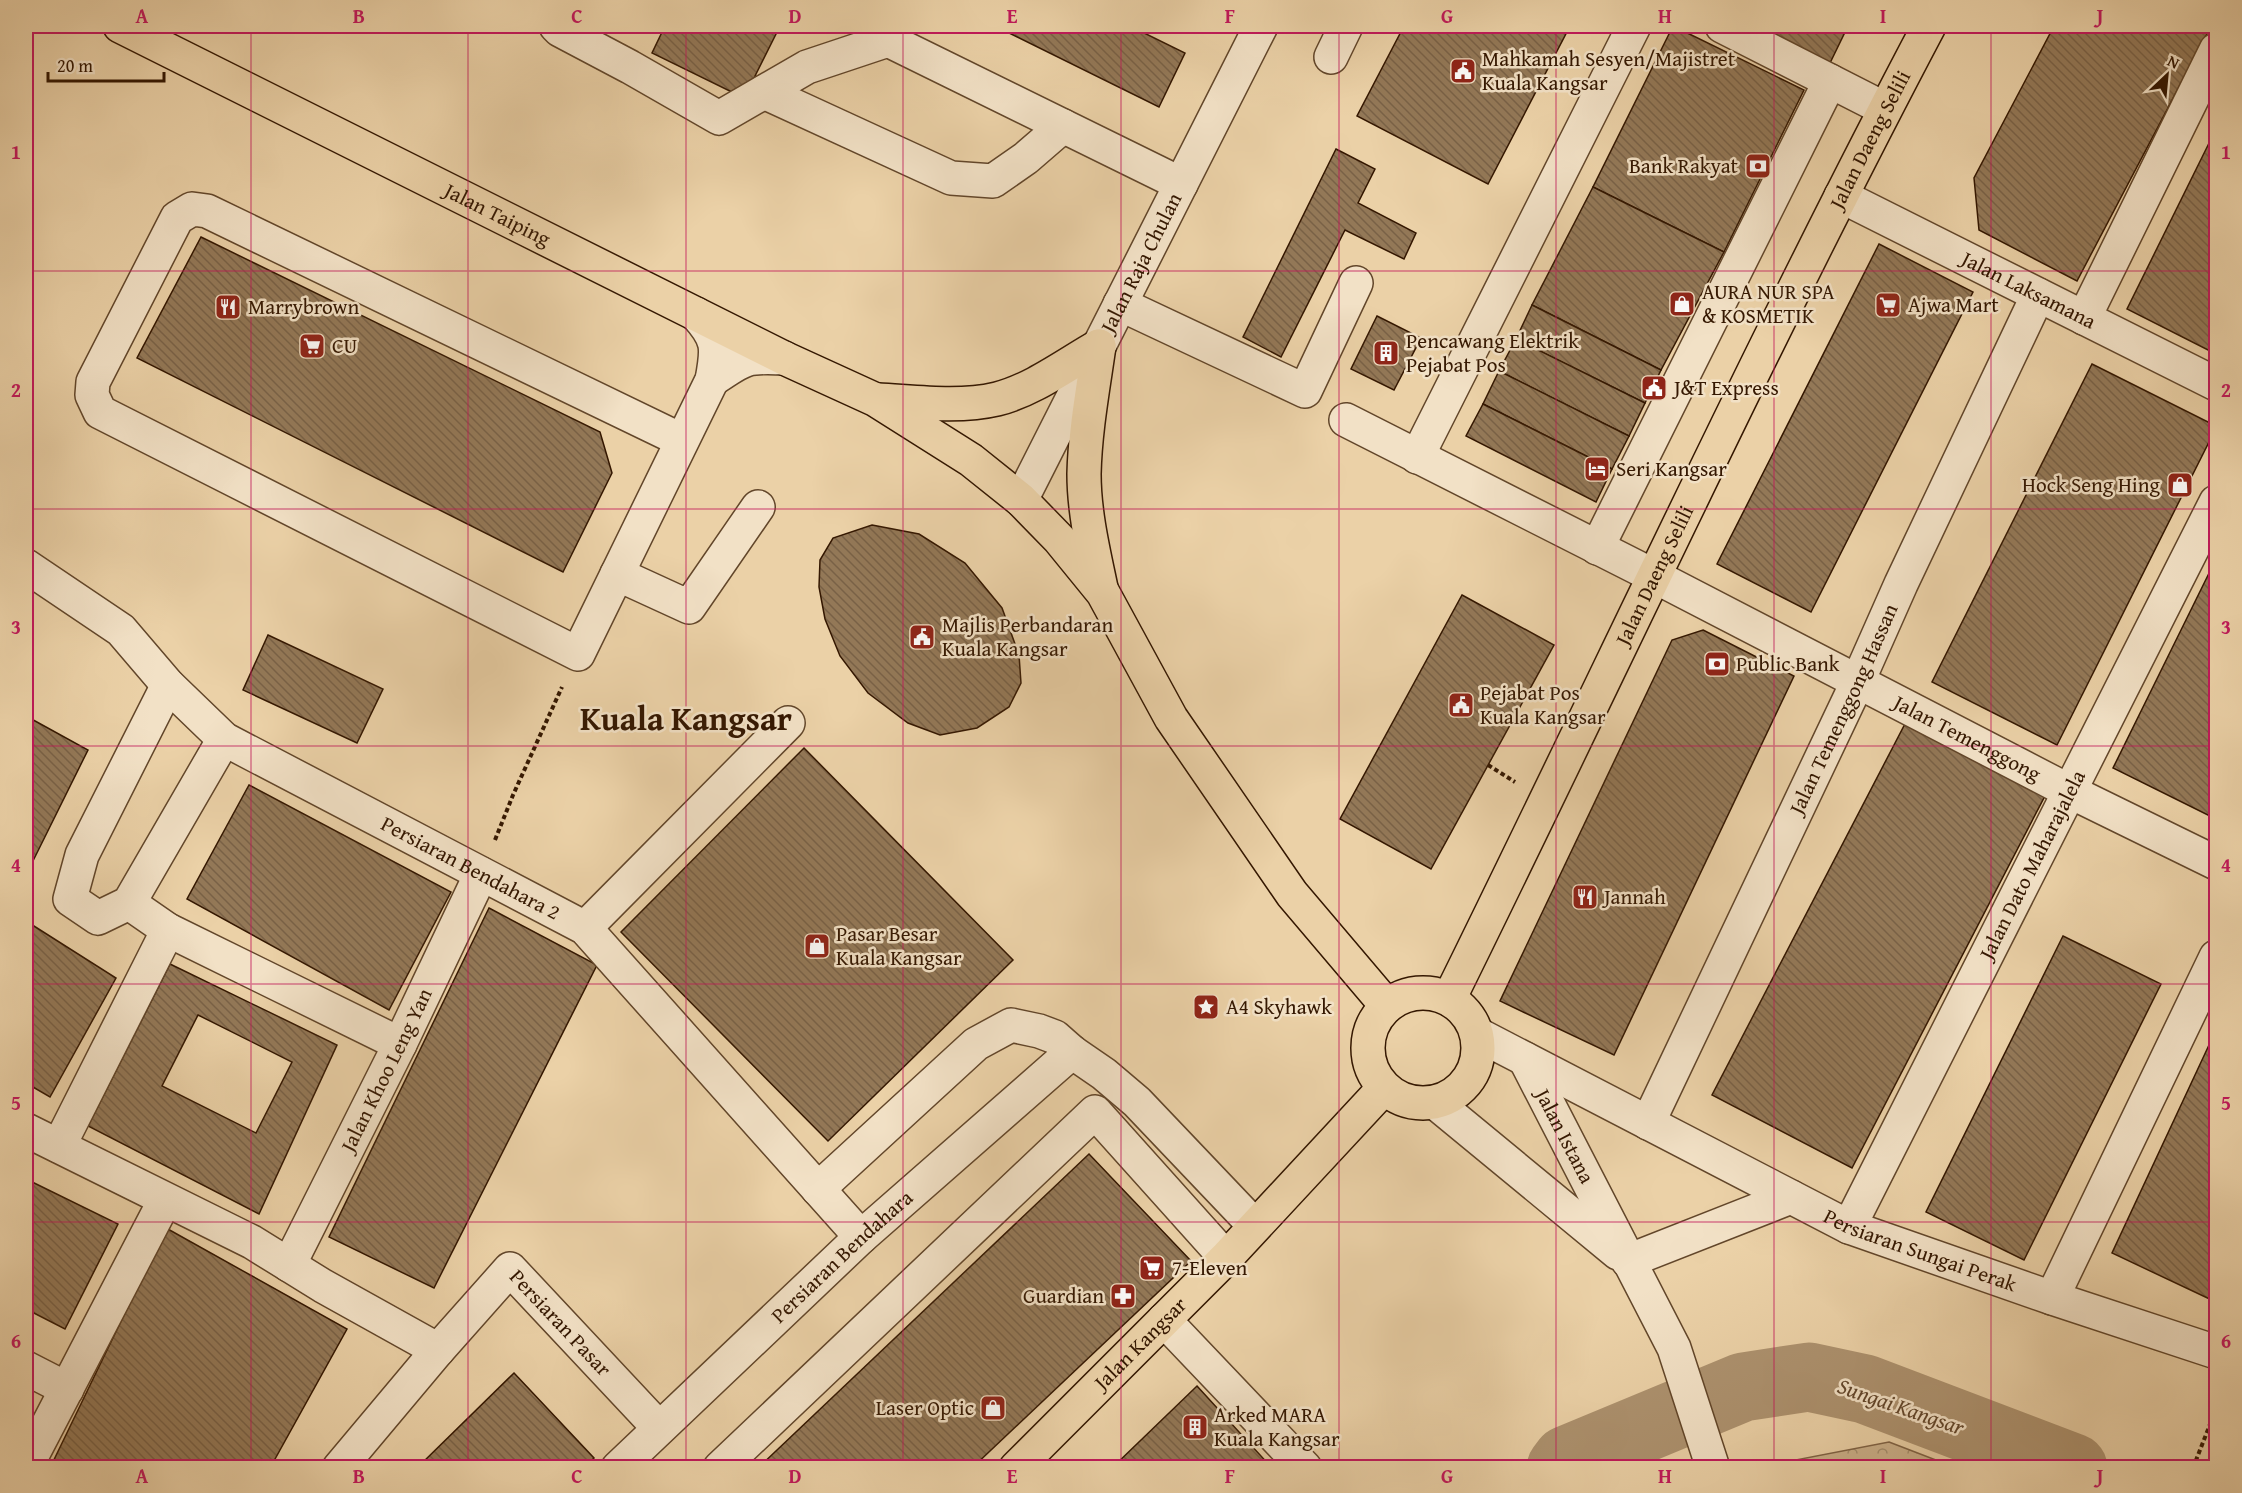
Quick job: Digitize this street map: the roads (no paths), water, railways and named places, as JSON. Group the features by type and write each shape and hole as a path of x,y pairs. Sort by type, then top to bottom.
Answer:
{"main road":[{"name":"Jalan Taiping","path":"120,26 784,358 876,400"},
{"name":"Jalan Daeng Selili","path":"1449,999 1841,196 1929,26"},
{"path":"876,400 948,404 997,399 1032,385 1099,346"},
{"path":"1099,346 1087,426 1084,475 1089,529 1103,593"},
{"path":"876,400 971,460 1021,500 1059,539 1103,593 1171,718 1285,884 1387,1006"},
{"path":"1418,993 1434,994 1449,999 1462,1008 1471,1020 1477,1034 1479,1051 1476,1069 1466,1084 1453,1096 1436,1102 1418,1103 1400,1098 1384,1088 1373,1072 1368,1055 1368,1037 1375,1020 1387,1006 1401,997 1418,993"},
{"name":"Jalan Kangsar","path":"1016,1467 1226,1258 1384,1088"}],"street":[{"path":"556,26 719,118 807,67 888,40 1181,184"},
{"name":"Jalan Raja Chulan","path":"1021,500 1261,26"},
{"path":"1331,57 1346,26"},
{"path":"1418,456 1634,26"},
{"path":"1722,26 1885,109"},
{"path":"2084,318 2217,50"},
{"path":"1597,548 1830,81"},
{"path":"764,92 951,178 993,182 1026,158 1063,126"},
{"name":"Jalan Laksamana","path":"1841,196 2217,384"},
{"path":"681,440 207,211 192,209 177,218 93,382 92,395 100,412 578,654 712,380 717,351 708,327 696,314"},
{"path":"1120,304 1305,391 1356,283"},
{"name":"Jalan Temenggong Hassan","path":"1648,1123 2038,295"},
{"path":"712,380 741,360 755,357 784,358"},
{"name":"Jalan Temenggong","path":"1346,420 1654,576 2069,791 2217,863"},
{"name":"Jalan Dato Maharajalela","path":"1849,1227 2217,502"},
{"path":"617,574 689,607 758,507"},
{"name":"Persiaran Bendahara 2","path":"26,566 121,630 168,685 224,740 585,928 861,1237"},
{"path":"168,685 82,855 70,899 98,918 129,903 224,740"},
{"path":"585,928 788,723"},
{"name":"Jalan Khoo Leng Yan","path":"289,1265 400,1044 481,874"},
{"path":"129,903 168,930 400,1044"},
{"path":"58,1146 168,930"},
{"path":"2052,1298 2217,957"},
{"path":"818,1188 976,1044 1011,1025 1054,1037 1104,1074 1137,1102 1255,1226"},
{"path":"1477,1034 1525,1059"},
{"name":"Persiaran Bendahara","path":"618,1467 861,1237 1072,1052"},
{"name":"Persiaran Sungai Perak","path":"1525,1059 1849,1227 2052,1298 2217,1352"},
{"name":"Jalan Istana","path":"1525,1059 1674,1348 1713,1467"},
{"name":"Jalan Istana","path":"1436,1102 1628,1261"},
{"path":"720,1467 1095,1112 1226,1258"},
{"path":"26,1130 252,1242 438,1350 339,1467"},
{"path":"1628,1261 1791,1197"},
{"path":"26,1467 165,1200"},
{"name":"Persiaran Pasar","path":"438,1350 510,1269 660,1428"},
{"path":"1164,1320 1305,1467"},
{"path":"26,1368 67,1389"}],"waterway":[{"name":"Sungai Kangsar","path":"1561,1468 1567,1460 1743,1387 1809,1377 1865,1389 2073,1468"}],"place":[{"name":"Mahkamah Sesyen/Majistret Kuala Kangsar","path":"1463,71"},
{"name":"Bank Rakyat","path":"1758,166"},
{"name":"AURA NUR SPA & KOSMETIK","path":"1682,304"},
{"name":"Ajwa Mart","path":"1888,305"},
{"name":"Marrybrown","path":"228,307"},
{"name":"CU","path":"312,346"},
{"name":"Pencawang Elektrik Pejabat Pos","path":"1386,353"},
{"name":"J&T Express","path":"1654,388"},
{"name":"Seri Kangsar","path":"1597,469"},
{"name":"Hock Seng Hing","path":"2180,485"},
{"name":"Majlis Perbandaran Kuala Kangsar","path":"922,637"},
{"name":"Public Bank","path":"1717,664"},
{"name":"Pejabat Pos Kuala Kangsar","path":"1461,705"},
{"name":"Jannah","path":"1585,897"},
{"name":"Pasar Besar Kuala Kangsar","path":"817,946"},
{"name":"A4 Skyhawk","path":"1206,1007"},
{"name":"7-Eleven","path":"1152,1268"},
{"name":"Guardian","path":"1123,1296"},
{"name":"Laser Optic","path":"993,1408"},
{"name":"Arked MARA Kuala Kangsar","path":"1195,1427"}],"district":[{"name":"Kuala Kangsar","path":"686,718"}]}
